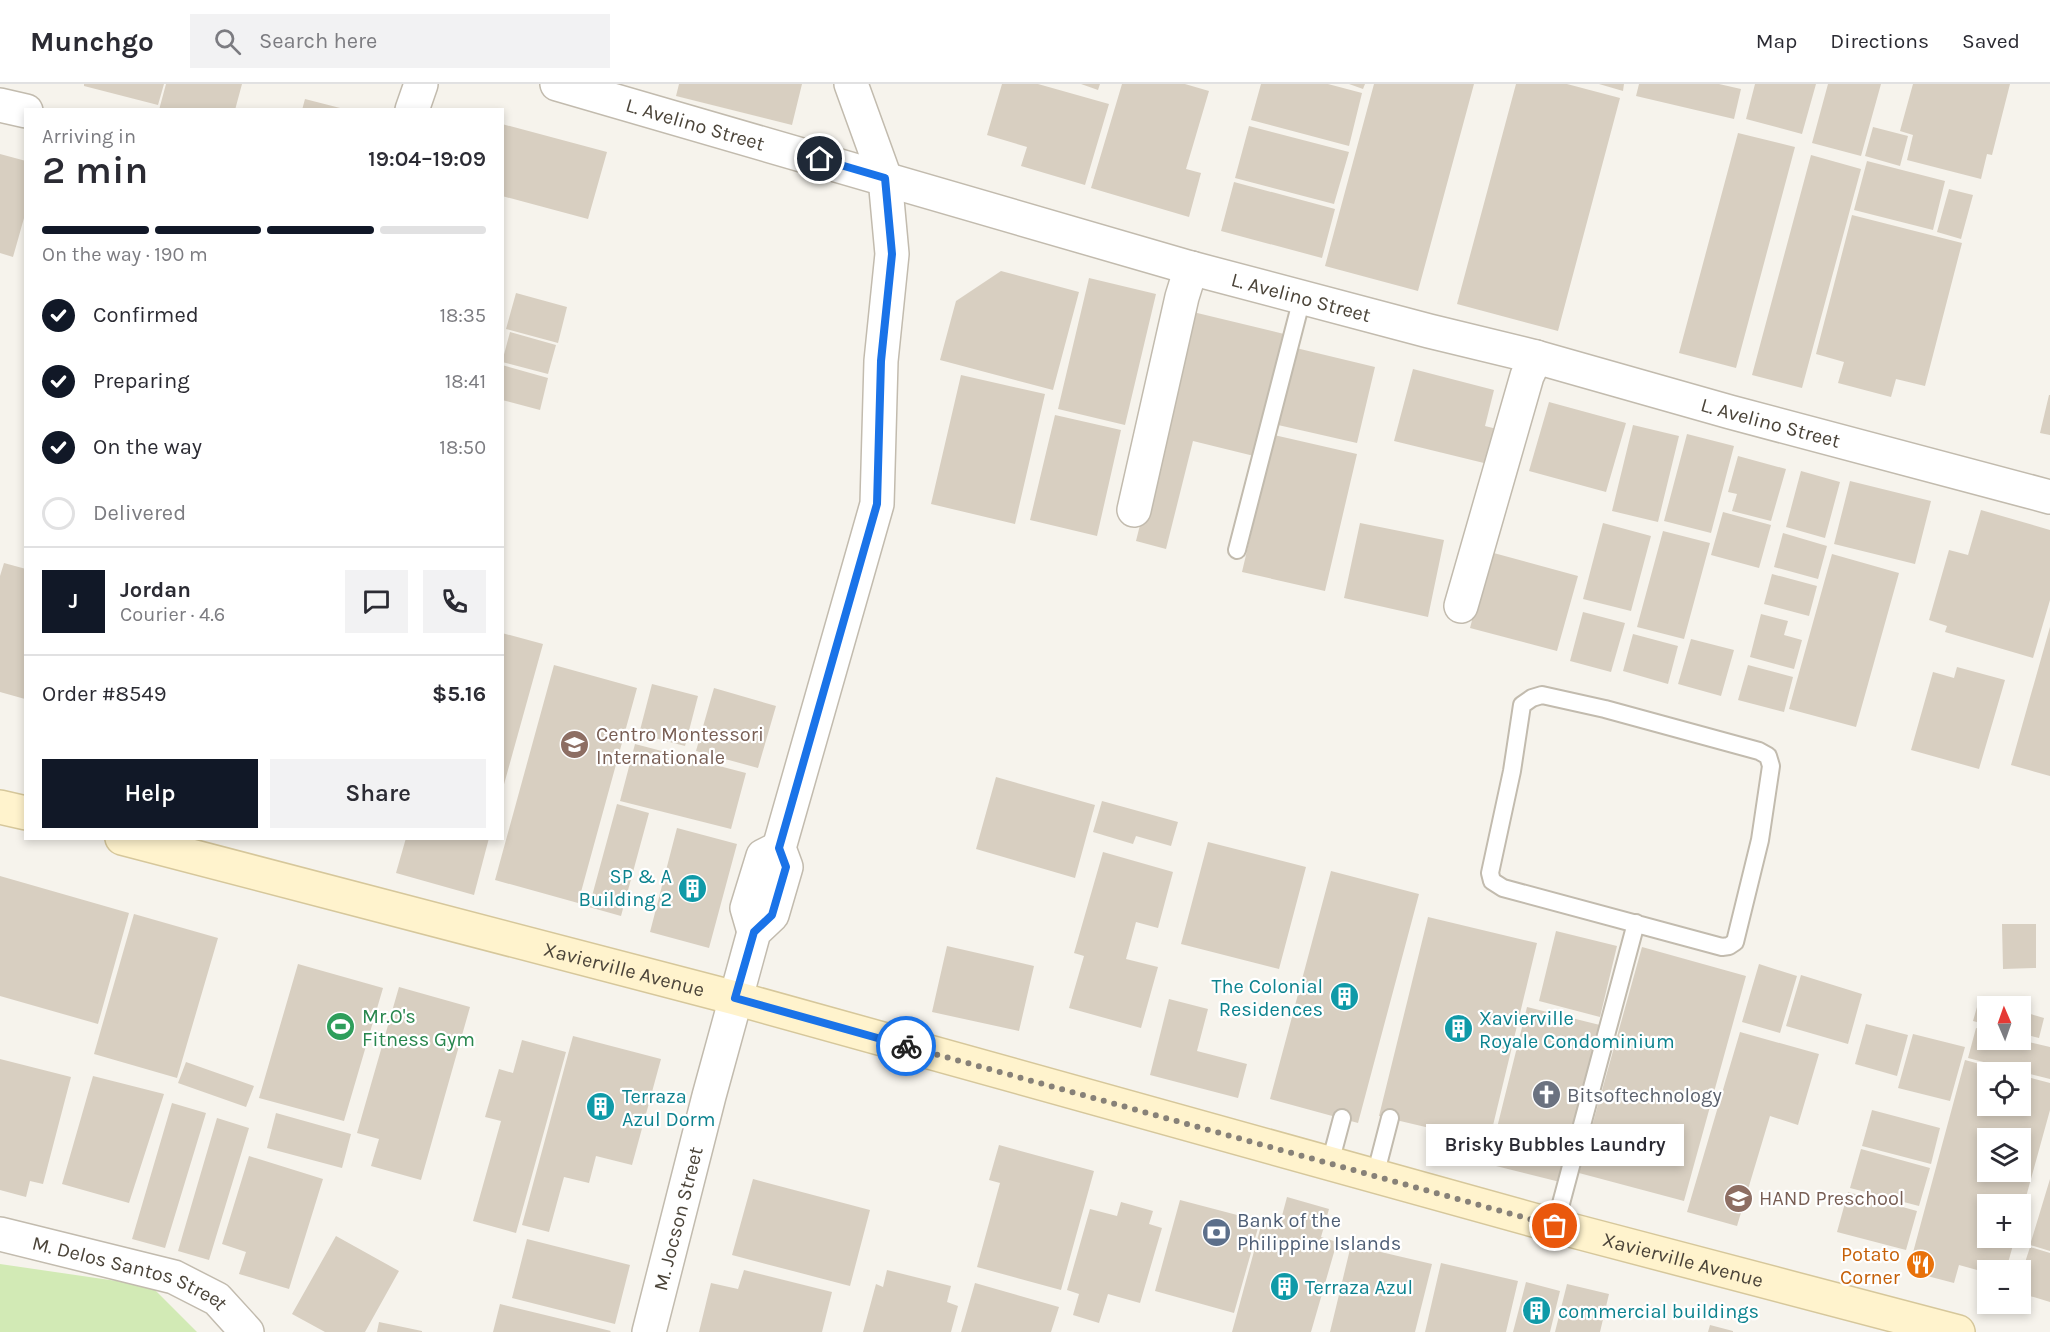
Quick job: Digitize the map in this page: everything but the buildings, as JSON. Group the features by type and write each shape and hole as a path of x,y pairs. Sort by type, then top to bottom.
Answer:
{"main road":[{"path":"0,807 24,813"},
{"name":"Xavierville Avenue","path":"130,840 735,998 1555,1226 1958,1332"}],"street":[{"path":"413,108 421,84"},
{"name":"L. Avelino Street","path":"557,84 1191,268 1536,357 2050,497"},
{"name":"M. Jocson Street","path":"649,1332 754,932 772,915 786,867 779,848 877,504 881,361 892,254 885,178 851,84"},
{"path":"0,105 24,111"},
{"path":"1134,510 1182,297 1191,268"},
{"path":"1461,606 1527,376 1536,357"},
{"name":"M. Delos Santos Street","path":"0,1234 174,1277 217,1299 247,1332"}],"lane":[{"path":"1237,550 1302,298"},
{"path":"1542,695 1605,709 1760,751 1768,756 1771,766 1760,840 1735,942 1722,947 1636,923 1503,888 1492,881 1490,873 1512,771 1522,705 1532,698 1542,695"},
{"path":"1555,1226 1636,923"},
{"path":"1330,1163 1342,1118"},
{"path":"1375,1176 1390,1118"}],"green space":[{"path":"0,1264 151,1286 197,1332 0,1332"}],"way so far":[{"path":"906,1046 1555,1226"}],"place":[{"name":"Centro Montessori Internationale","path":"575,745"},
{"name":"SP & A Building 2","path":"693,888"},
{"name":"The Colonial Residences","path":"1344,997"},
{"name":"Mr.O's Fitness Gym","path":"341,1027"},
{"name":"Xavierville Royale Condominium","path":"1458,1029"},
{"name":"Bitsoftechnology","path":"1546,1095"},
{"name":"Terraza Azul Dorm","path":"601,1107"},
{"name":"HAND Preschool","path":"1738,1198"},
{"name":"Brisky Bubbles Laundry","path":"1555,1226"},
{"name":"Bank of the Philippine Islands","path":"1216,1232"},
{"name":"Potato Corner","path":"1921,1265"},
{"name":"Terraza Azul","path":"1284,1287"},
{"name":"commercial buildings","path":"1537,1311"}],"route":[{"path":"820,159 885,178 892,254 881,361 877,504 779,848 786,867 772,915 754,932 735,998 906,1046"}]}
